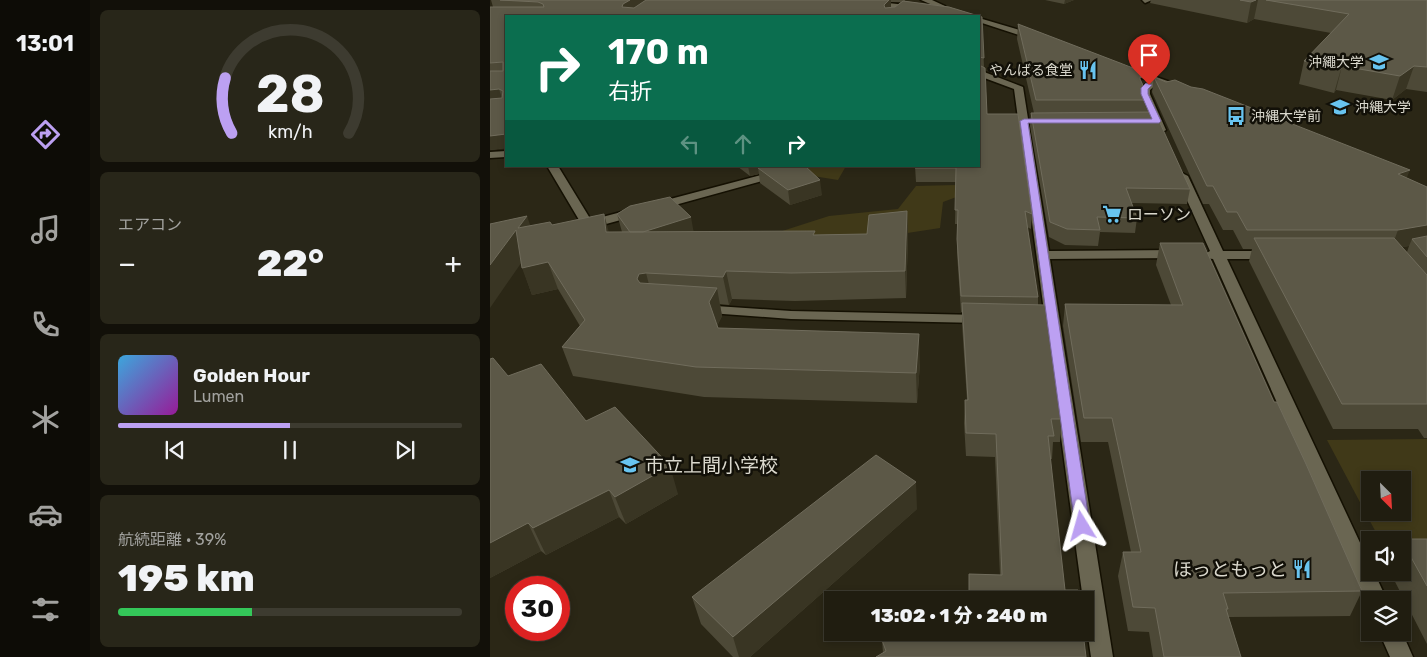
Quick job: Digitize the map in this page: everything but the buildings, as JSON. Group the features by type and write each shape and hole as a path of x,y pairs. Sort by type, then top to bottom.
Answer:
{"street":[{"path":"859,3 942,11 941,6 925,0"},
{"path":"891,15 902,6"},
{"path":"980,20 1050,42"},
{"path":"1116,66 1186,91"},
{"path":"980,73 1018,88 1029,121 1043,254 1102,657"},
{"path":"1156,80 1145,88 1145,94 1151,121 1165,139"},
{"path":"490,155 505,154"},
{"path":"553,167 588,225 765,177 773,167"},
{"path":"1178,167 1372,591"},
{"path":"1043,254 1284,255"},
{"path":"682,308 801,315 995,320"},
{"path":"1033,320 1052,320"},
{"path":"1394,641 1402,657"}],"shaded area":[{"path":"785,167 845,167 838,180 782,171"},
{"path":"957,185 959,196 943,202 940,228 803,249 757,239 829,216 898,209 916,186"},
{"path":"1427,439 1427,557 1411,546 1411,531 1375,531 1370,521 1411,521 1411,471 1361,471 1361,504 1327,440"}],"place":[{"name":"沖繩大学","path":"1379,62"},
{"name":"やんばる食堂","path":"1088,70"},
{"name":"沖縄大学","path":"1340,107"},
{"name":"沖縄大学前","path":"1236,116"},
{"name":"ローソン","path":"1112,214"},
{"name":"市立上間小学校","path":"630,465"},
{"name":"ほっともっと","path":"1302,569"}],"route":[{"path":"1082,526 1024,121 1157,121 1145,94 1145,88 1149,85"}]}
